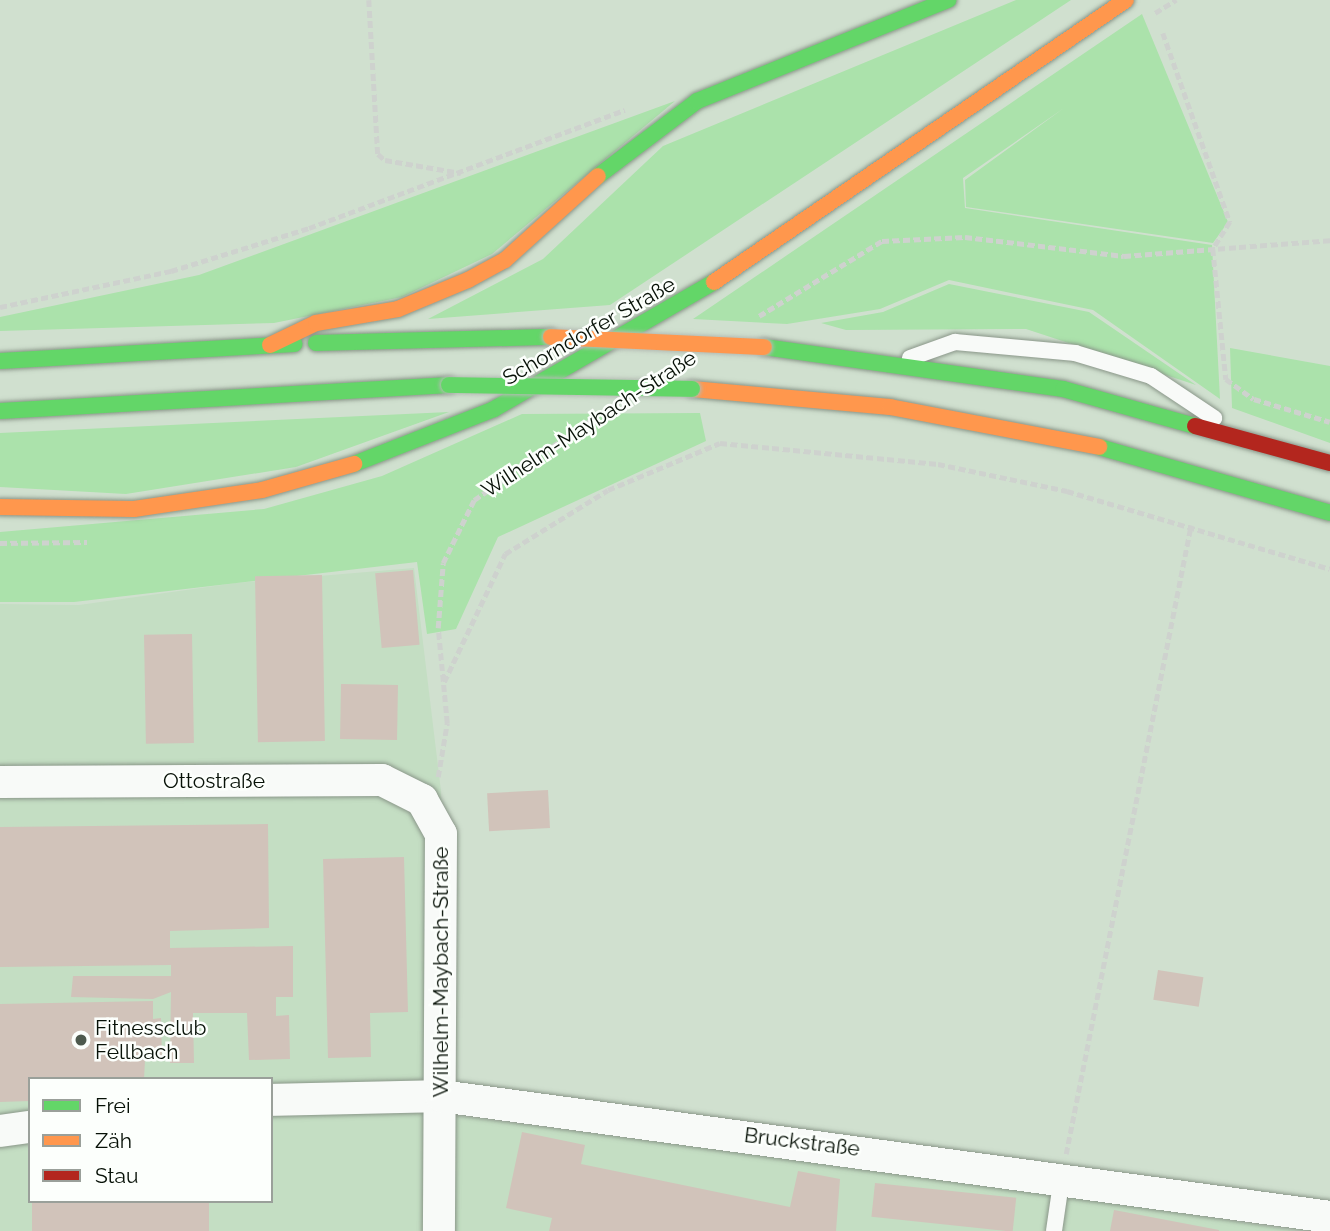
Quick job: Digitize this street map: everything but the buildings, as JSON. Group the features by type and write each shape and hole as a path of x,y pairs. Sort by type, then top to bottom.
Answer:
{"main road":[{"path":"270,345 316,323 398,309 468,281 505,260 626,150 697,101 948,0"},
{"name":"Schorndorfer Straße","path":"0,507 134,509 262,490 349,468 482,415 665,314 1126,0"},
{"path":"0,360 316,343 551,337 764,347 902,361 1063,389 1233,433 1330,463"},
{"path":"0,411 449,385 692,389 890,407 1035,432 1168,464 1330,513"}],"street":[{"name":"Ottostraße","path":"0,782 382,780 422,800"},
{"name":"Wilhelm-Maybach-Straße","path":"422,800 441,834 439,1231"},
{"name":"Bruckstraße","path":"273,1100 441,1096 1062,1176 1330,1217"},
{"path":"0,1131 28,1127"}],"lane":[{"path":"902,361 956,342 1075,353 1151,376 1233,433"},
{"path":"1054,1231 1062,1176"}],"path":[{"path":"0,307 171,271 464,173 385,160 378,153 369,0"},
{"path":"1163,33 1230,222 1213,249 1226,379 1254,399 1330,422"},
{"path":"752,320 882,241 965,237 1125,256 1330,240"},
{"name":"Wilhelm-Maybach-Straße","path":"422,800 444,763 443,683 437,595 460,523 492,485 603,413"},
{"path":"443,683 505,554 608,490 720,443 938,464 1191,525 1330,569"},
{"path":"1062,1176 1191,525"}],"shaded area":[{"path":"414,568 441,791 450,1115 1056,1193 1296,1231 0,1231 0,604 79,605 236,583"}],"green space":[{"path":"1016,0 1071,0 610,305 428,319 543,259 663,146"},
{"path":"1142,14 1228,222 1213,243 966,207 965,180 1064,108 963,178 965,208 1212,245 1220,399 1093,310 949,280 880,309 787,324 693,319"},
{"path":"675,101 492,254 402,297 274,323 0,331 0,317 199,275"},
{"path":"949,284 1089,312 1196,385 1026,329 846,330 821,323 883,312"},
{"path":"1230,348 1330,366 1330,443 1232,408"},
{"path":"449,412 296,467 126,494 0,487 0,433"},
{"path":"700,413 706,441 498,537 456,629 427,634 417,562 74,602 0,602 0,532 264,509 382,476 522,414"}],"traffic: fast":[{"path":"598,176 697,101 948,0"},
{"path":"354,464 494,409 714,282"},
{"path":"316,343 551,337"},
{"path":"0,361 295,344"},
{"path":"764,347 1063,389 1195,426"},
{"path":"0,411 449,385"},
{"path":"449,385 692,389"},
{"path":"1099,447 1330,513"}],"traffic: slow":[{"path":"714,282 1126,0"},
{"path":"270,345 316,323 398,309 468,280 505,260 598,176"},
{"path":"551,337 764,347"},
{"path":"692,389 890,407 1099,447"},
{"path":"0,507 134,509 262,490 354,464"}],"traffic: jam":[{"path":"1195,426 1330,463"}],"place":[{"name":"Fitnessclub Fellbach","path":"81,1040"}]}
